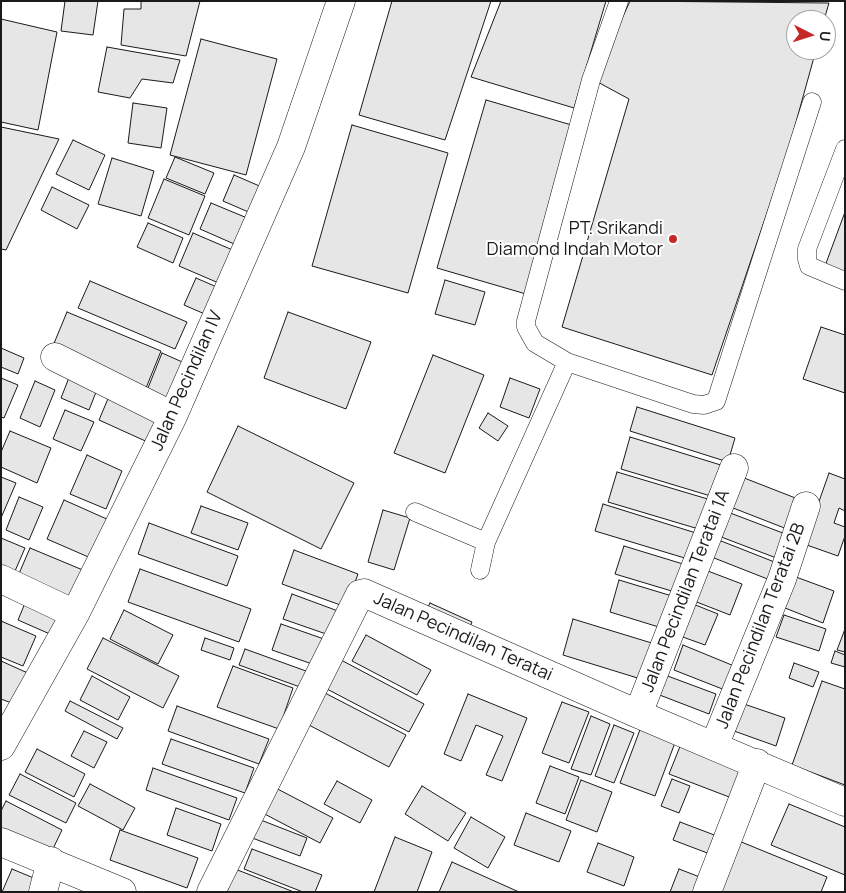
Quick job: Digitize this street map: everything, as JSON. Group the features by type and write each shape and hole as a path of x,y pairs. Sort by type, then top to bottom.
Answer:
{"street":[{"name":"Jalan Pecindilan IV","path":"1,746 75,614 173,416 292,147 341,1"},
{"path":"55,357 173,416"},
{"name":"Jalan Pecindilan Teratai 1A","path":"638,714 734,468"},
{"name":"Jalan Pecindilan Teratai 2B","path":"714,746 782,579 806,506"},
{"path":"1,579 75,614"},
{"name":"Jalan Pecindilan Teratai","path":"211,892 361,593 845,802"},
{"path":"707,892 757,763"},
{"path":"1,842 51,861 122,892"},
{"path":"43,892 51,861"}],"lane":[{"path":"619,1 591,80 526,321 526,327 535,343 567,362 693,404 704,405 716,400 812,102"},
{"path":"845,149 807,249 807,259 808,266 845,281"},
{"path":"480,570 486,542 567,362"},
{"path":"415,512 486,542"}],"building":[{"path":"65,1 98,1 93,35 61,31"},
{"path":"141,1 200,1 186,56 121,45 124,9 141,9"},
{"path":"392,1 491,1 445,140 359,115"},
{"path":"501,1 606,1 574,108 471,77"},
{"name":"PT. Srikandi Diamond Indah Motor","path":"630,1 829,3 827,10 786,10 786,60 813,60 788,151 712,375 562,327 629,99 594,80"},
{"path":"1,19 57,32 38,130 1,122"},
{"path":"201,39 277,59 246,175 170,155"},
{"path":"107,47 180,60 173,83 142,79 130,98 98,92"},
{"path":"486,100 575,126 526,294 437,268"},
{"path":"133,103 167,108 161,148 128,143"},
{"path":"352,125 448,153 408,293 312,266"},
{"path":"1,127 59,139 6,250 1,249"},
{"path":"73,140 105,155 89,190 56,174"},
{"path":"175,157 214,173 205,194 166,178"},
{"path":"112,158 154,171 141,216 98,204"},
{"path":"234,175 271,191 260,217 223,201"},
{"path":"164,179 205,196 189,235 148,218"},
{"path":"52,187 89,205 77,229 41,210"},
{"path":"211,203 252,220 241,247 200,229"},
{"path":"845,212 845,273 825,266"},
{"path":"148,223 183,238 173,263 137,247"},
{"path":"193,233 242,254 228,287 179,266"},
{"path":"196,278 219,288 207,315 184,305"},
{"path":"445,280 485,292 475,325 435,314"},
{"path":"90,281 187,322 175,349 78,308"},
{"path":"67,312 161,351 144,393 50,353"},
{"path":"288,312 371,342 346,409 264,378"},
{"path":"821,327 845,335 845,393 803,379"},
{"path":"1,348 24,358 18,374 1,367"},
{"path":"162,353 189,365 172,404 146,393"},
{"path":"433,355 484,375 445,473 394,453"},
{"path":"72,370 100,382 89,410 61,398"},
{"path":"1,378 18,385 4,418 1,417"},
{"path":"510,378 540,389 529,418 500,407"},
{"path":"35,381 55,390 40,427 20,418"},
{"path":"110,394 164,417 152,444 99,420"},
{"path":"637,407 735,438 728,462 630,431"},
{"path":"65,410 94,422 81,451 53,439"},
{"path":"488,413 508,426 498,441 479,428"},
{"path":"238,426 354,483 321,549 207,492"},
{"path":"10,431 51,448 37,483 1,467 1,452"},
{"path":"630,437 724,466 714,497 621,469"},
{"path":"87,455 122,471 106,509 70,494"},
{"path":"617,472 711,500 702,530 608,502"},
{"path":"829,473 845,479 845,511 839,508 834,523 845,527 845,536 838,556 804,544"},
{"path":"739,476 798,499 787,529 728,506"},
{"path":"1,477 16,483 1,518"},
{"path":"19,497 43,507 29,540 6,530"},
{"path":"64,500 109,520 93,559 47,539"},
{"path":"603,504 696,533 688,559 595,531"},
{"path":"201,506 248,523 238,550 191,533"},
{"path":"383,510 410,518 394,570 368,562"},
{"path":"725,511 788,535 779,559 716,535"},
{"path":"149,523 238,556 227,586 138,554"},
{"path":"1,538 25,548 12,578 1,574"},
{"path":"716,539 777,563 770,580 709,556"},
{"path":"624,546 683,564 675,592 615,574"},
{"path":"30,548 90,573 75,609 15,583"},
{"path":"294,550 358,574 346,607 282,584"},
{"path":"700,568 742,584 730,615 689,599"},
{"path":"140,569 251,609 239,642 128,602"},
{"path":"796,577 834,591 823,623 785,608"},
{"path":"619,580 672,596 662,628 610,612"},
{"path":"292,594 338,611 329,635 283,619"},
{"path":"28,596 69,613 59,638 18,620"},
{"path":"430,603 472,622 466,637 423,617"},
{"path":"693,604 718,614 705,645 680,636"},
{"path":"124,610 173,635 158,664 110,639"},
{"path":"784,615 826,629 819,651 776,637"},
{"path":"573,619 655,644 644,680 563,655"},
{"path":"1,621 36,636 23,666 1,657"},
{"path":"281,624 324,639 315,665 272,650"},
{"path":"845,629 845,652 837,650"},
{"path":"366,635 431,670 417,695 352,661"},
{"path":"103,638 179,676 163,708 87,669"},
{"path":"205,638 234,648 230,660 201,650"},
{"path":"683,645 739,668 730,692 674,670"},
{"path":"245,649 306,671 300,687 239,665"},
{"path":"835,651 845,655 845,667 831,663"},
{"path":"341,660 424,704 409,732 327,689"},
{"path":"1,661 30,674 17,705 1,699"},
{"path":"794,663 819,672 813,687 789,678"},
{"path":"233,666 293,688 279,729 217,707"},
{"path":"665,675 716,694 709,714 657,694"},
{"path":"92,676 130,697 118,720 80,700"},
{"path":"822,681 845,689 845,785 792,765"},
{"path":"323,692 406,735 389,767 307,724"},
{"path":"468,694 527,718 502,781 486,775 503,736 476,725 461,761 444,754"},
{"path":"70,701 123,728 117,739 65,711"},
{"path":"562,702 589,712 569,763 542,753"},
{"path":"744,704 785,718 776,746 734,731"},
{"path":"177,706 269,739 259,764 168,731"},
{"path":"591,716 610,724 591,775 571,769"},
{"path":"614,725 634,733 614,783 595,776"},
{"path":"641,727 676,740 655,796 620,783"},
{"path":"84,731 107,742 94,768 71,756"},
{"path":"171,739 254,768 245,793 162,764"},
{"path":"681,744 749,771 737,800 669,774"},
{"path":"37,749 85,774 74,797 25,772"},
{"path":"550,766 579,777 565,814 536,803"},
{"path":"153,768 237,798 229,820 146,790"},
{"path":"20,774 76,803 66,823 9,795"},
{"path":"672,779 690,786 679,813 661,806"},
{"path":"581,780 612,792 597,832 566,820"},
{"path":"337,781 372,800 360,823 324,804"},
{"path":"90,784 135,808 123,830 78,806"},
{"path":"270,785 333,818 320,843 257,810"},
{"path":"422,786 466,813 448,841 405,814"},
{"path":"6,801 62,830 49,857 1,832 1,811"},
{"path":"789,804 845,827 845,875 771,845"},
{"path":"176,808 221,824 212,851 167,835"},
{"path":"526,813 571,831 559,862 514,845"},
{"path":"253,817 307,838 300,856 247,836"},
{"path":"471,817 505,837 488,868 454,848"},
{"path":"680,822 717,836 710,854 673,840"},
{"path":"120,830 198,858 187,888 110,860"},
{"path":"395,837 432,852 417,892 374,892"},
{"path":"734,839 827,877 821,892 724,892 714,888"},
{"path":"598,843 634,857 624,886 587,872"},
{"path":"252,849 322,875 315,892 303,892 244,869"},
{"path":"452,862 519,892 439,892"},
{"path":"12,869 41,881 36,892 2,892"},
{"path":"235,869 294,892 227,892"},
{"path":"679,869 705,879 700,892 670,892"}],"place":[{"name":"PT. Srikandi Diamond Indah Motor","path":"673,239"}]}
